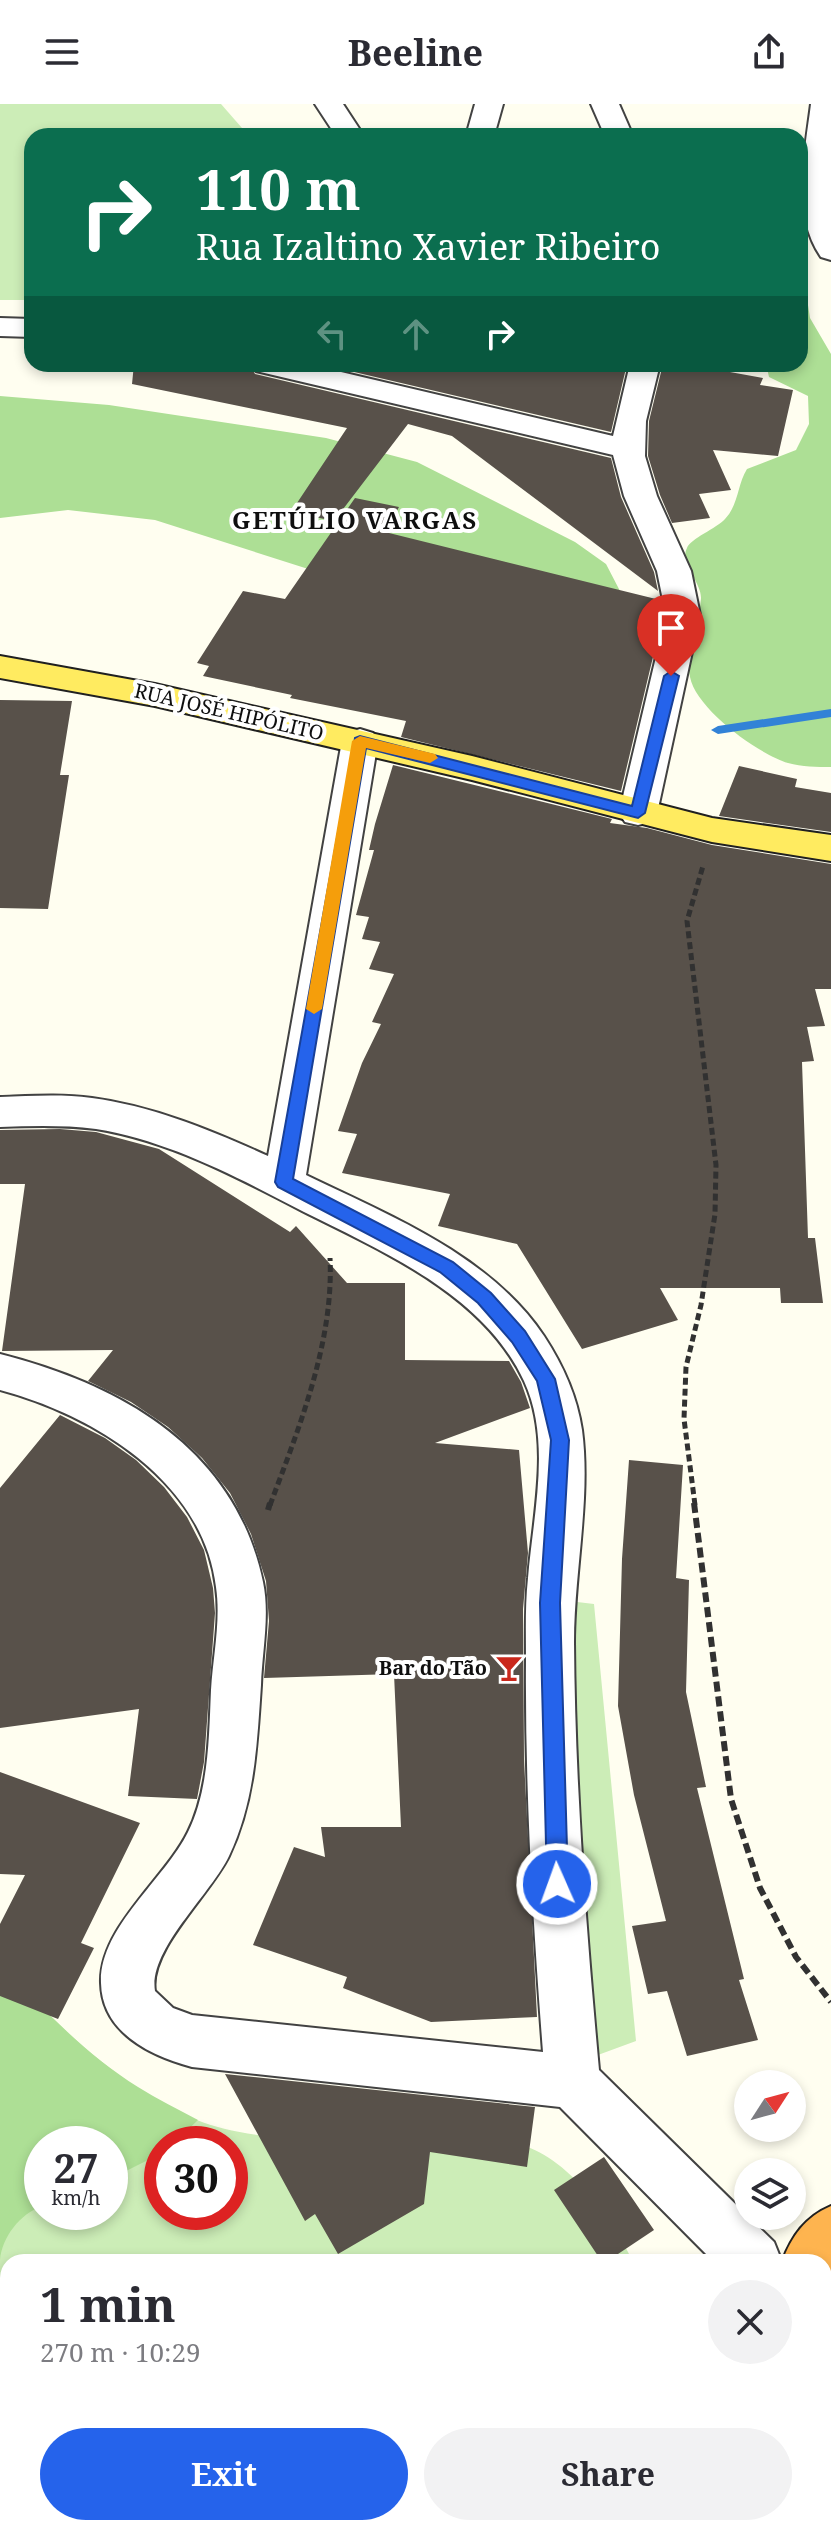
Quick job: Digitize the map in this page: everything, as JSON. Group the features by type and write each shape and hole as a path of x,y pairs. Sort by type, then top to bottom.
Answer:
{"highway":[{"path":"816,2254 831,2234"}],"main road":[{"name":"RUA JOSÉ HIPÓLITO","path":"0,667 87,680 360,741 712,830 831,848"}],"street":[{"path":"329,104 345,128"},
{"path":"482,128 489,104"},
{"path":"605,104 616,128"},
{"path":"825,104 815,182 821,228 831,251"},
{"path":"0,327 24,328"},
{"path":"301,372 629,449"},
{"path":"638,813 683,615 681,585 676,569 634,477 629,449 631,417 643,372"},
{"path":"284,1182 360,741"},
{"path":"0,1112 56,1110 105,1115 146,1125 284,1182 446,1267 484,1298 519,1336 546,1379 560,1440 550,1603 552,1761 559,1915 573,2082"},
{"path":"0,1372 98,1408 169,1454 217,1517 232,1551 240,1586 236,1703 220,1814 209,1843 138,1947 129,1968 128,1979 145,2022 162,2033 192,2041 573,2082 746,2254"}],"path":[{"path":"712,830 687,921 716,1165 715,1214 701,1305 686,1367 684,1419 731,1799 760,1888 796,1957 831,2002"},
{"path":"240,1586 275,1492 321,1343 333,1271 327,1249 284,1182"}],"green space":[{"path":"0,104 221,104 242,128 24,128 24,300 0,300"},
{"path":"808,305 810,318 831,354 831,767 788,763 745,740 704,703 690,677 690,647 701,599 686,560 687,548 730,513 747,469 796,450 809,424 808,396 769,377 768,372 808,372"},
{"path":"0,396 109,405 326,438 417,462 575,542 606,564 620,591 371,589 155,520 68,510 0,518"},
{"path":"552,1599 594,1604 636,2041 568,2066"},
{"path":"0,1962 66,2031 115,2072 168,2106 215,2126 144,2126 144,2230 248,2230 248,2134 360,2141 510,2142 535,2150 553,2161 586,2191 614,2227 629,2254 0,2254"},
{"path":"0,1962 48,2013 100,2060 145,2091 198,2120 192,2126 144,2126 144,2162 128,2170 128,2126 24,2126 24,2217 14,2227 1,2254"}],"building":[{"path":"133,372 254,372 611,458 621,497 654,572 658,591 452,436 408,424 334,521 291,512 347,428 132,384"},
{"path":"354,372 625,372 611,432"},
{"path":"661,372 730,372 763,378 760,385 793,390 778,456 713,450 731,490 699,494 710,518 672,523 648,456 649,421"},
{"path":"355,498 399,507 385,532 660,600 663,615 621,791 401,737 406,721 290,698 292,695 203,676 209,666 197,663 243,591 285,599"},
{"path":"0,700 72,701 60,775 69,775 48,909 0,908"},
{"path":"393,765 612,819 610,823 647,828 712,845 831,864 831,989 815,989 825,1026 807,1027 814,1061 802,1062 808,1238 815,1238 823,1303 781,1303 780,1288 660,1288 678,1320 582,1349 517,1244 438,1226 450,1194 342,1173 357,1134 338,1131 362,1063 381,1024 372,1022 394,974 369,969 380,942 362,939 369,917 356,915 374,850 369,850 375,824"},
{"path":"739,766 797,779 795,787 831,793 831,832 719,816"},
{"path":"0,1130 96,1132 159,1149 290,1232 296,1226 347,1283 405,1283 405,1360 509,1361 521,1382 530,1408 435,1443 519,1450 528,1553 523,1609 524,1759 537,2017 431,2022 343,1988 347,1977 253,1945 294,1847 325,1857 321,1827 401,1827 394,1674 264,1678 269,1621 266,1581 251,1534 230,1493 202,1458 168,1427 131,1402 88,1381 113,1350 2,1351 25,1184 0,1184"},
{"path":"60,1415 105,1438 136,1460 164,1487 187,1517 204,1550 215,1613 204,1762 197,1799 128,1796 139,1709 0,1728 0,1488"},
{"path":"629,1460 683,1465 676,1578 689,1580 686,1692 706,1787 697,1788 744,1979 739,1980 758,2040 687,2056 667,1991 648,1994 632,1926 666,1921 634,1795 618,1706 622,1559"},
{"path":"0,1772 140,1823 81,1943 94,1948 58,2019 0,1996 0,1924 25,1875 0,1874"},
{"path":"225,2074 535,2107 527,2167 430,2152 424,2204 338,2254 315,2214 305,2221"},
{"path":"604,2157 654,2230 618,2254 597,2254 554,2190"}],"waterway":[{"path":"718,730 831,713"}],"slow traffic":[{"path":"314,1009 360,741 430,758"}],"place":[{"name":"Bar do Tão","path":"509,1668"}],"district":[{"name":"GETÚLIO VARGAS","path":"355,521"}],"route":[{"path":"557,1884 550,1603 560,1440 546,1379 519,1336 484,1298 446,1267 284,1182 360,741 638,813 671,676"}]}
